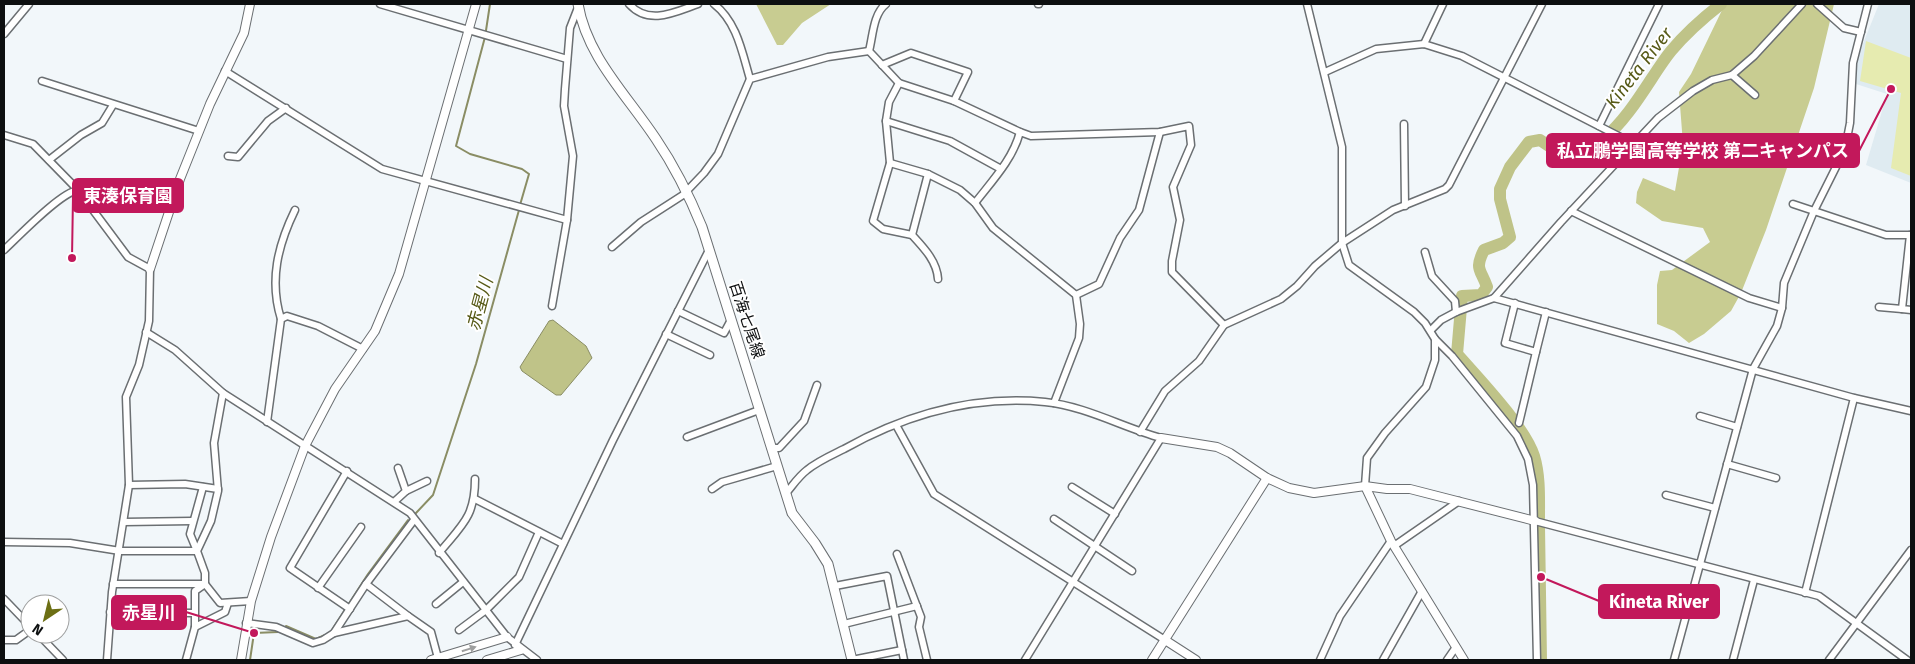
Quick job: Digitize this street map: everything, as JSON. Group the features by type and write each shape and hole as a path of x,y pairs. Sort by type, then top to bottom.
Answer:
{"main road":[{"name":"百海七尾線","path":"578,4 594,52 655,138 687,189 709,250 777,466 787,492 792,513 828,564 852,660"}],"street":[{"path":"4,34 29,4"},
{"path":"107,660 113,584 120,551 129,485 126,397 139,365 146,332 150,269 180,179 199,131 244,33 250,4"},
{"path":"380,4 568,59"},
{"path":"241,660 251,601 271,537 305,446 335,389 363,349 387,307 427,181 476,4"},
{"path":"552,306 567,220 573,156 564,106 570,28 578,4"},
{"path":"629,4 636,11 662,17 698,4"},
{"path":"612,247 641,222 683,195 704,173 718,154 750,79 735,30 730,20 714,4"},
{"path":"870,51 876,19 881,8 886,4"},
{"path":"1307,4 1342,147 1342,243 1349,265 1414,312 1430,330 1435,340 1452,356 1517,436 1528,459 1533,485 1535,521 1537,660"},
{"path":"1424,44 1443,4"},
{"path":"1140,432 1164,391 1199,361 1224,325 1280,299 1298,286 1314,266 1342,243 1393,210 1445,189 1450,185 1542,4"},
{"path":"1599,126 1659,4"},
{"path":"1430,330 1441,320 1459,310 1494,298 1571,211 1658,118 1693,91 1712,80 1732,75 1754,56 1802,4"},
{"path":"1817,4 1844,28 1861,32"},
{"path":"1674,660 1753,369 1778,326 1784,283 1814,211 1845,149 1850,123 1853,63 1868,4"},
{"path":"1325,72 1376,49 1424,44 1462,56 1634,144"},
{"path":"750,79 828,57 870,51"},
{"path":"870,51 899,83 954,101 1031,136 1160,132 1189,126 1191,145 1173,187 1180,220 1172,261 1172,272 1224,325"},
{"path":"882,65 911,53 968,72 954,101"},
{"path":"225,71 382,168 567,220"},
{"path":"1732,75 1756,95"},
{"path":"42,81 199,131"},
{"path":"899,83 889,102 886,121 890,163 873,221 883,229 912,235 926,250 938,271 938,279"},
{"path":"49,160 81,135 102,123 113,105"},
{"path":"228,156 238,157 268,121 286,108"},
{"path":"886,121 950,141 1001,169"},
{"path":"1404,124 1405,206"},
{"path":"974,203 1001,169 1016,146 1020,132"},
{"path":"1076,295 1099,284 1120,238 1139,210 1160,132"},
{"path":"4,135 33,144 78,190 128,257 150,269"},
{"path":"890,163 928,174 960,190 974,203 993,228 1076,295 1080,324 1079,338 1072,363 1054,404"},
{"path":"912,235 928,174"},
{"path":"4,250 52,206 72,191 78,190"},
{"path":"1793,204 1886,234 1911,235 1902,309"},
{"path":"267,422 281,319 275,299 276,262 283,235 295,210"},
{"path":"1571,211 1749,298 1782,308"},
{"path":"487,660 518,648 563,544 709,250"},
{"path":"1425,252 1432,276 1455,301 1459,310"},
{"path":"1494,298 1854,398 1911,411"},
{"path":"1514,303 1505,343 1536,352"},
{"path":"1879,307 1911,310"},
{"path":"678,311 724,333 731,320"},
{"path":"1519,423 1546,312"},
{"path":"281,319 287,316 318,326 363,349"},
{"path":"146,332 175,350 223,393 410,513 507,637 518,648 537,660"},
{"path":"666,334 710,355"},
{"path":"1435,340 1435,360 1426,387 1396,420 1367,458 1365,486 1393,544 1464,660"},
{"path":"772,448 779,448 804,421 817,385"},
{"path":"197,550 211,521 218,489 214,443 223,393"},
{"path":"1804,593 1854,398"},
{"path":"787,492 806,470 815,464 857,442 933,410 967,404 1001,402 1054,404 1072,407 1161,438 1217,447 1230,453 1267,478 1288,488 1314,493 1365,486 1387,489 1410,489 1819,596 1907,660"},
{"path":"687,436 759,410"},
{"path":"1700,416 1737,427"},
{"path":"896,425 934,494 1196,660"},
{"path":"1025,660 1161,438"},
{"path":"1727,464 1776,478"},
{"path":"712,490 722,482 777,466"},
{"path":"398,468 406,491"},
{"path":"347,471 290,568 350,609"},
{"path":"1152,660 1267,478"},
{"path":"439,552 468,518 475,499 475,479"},
{"path":"394,502 406,491 427,481"},
{"path":"129,485 185,484 218,489"},
{"path":"203,487 192,521 190,534 205,573 205,584 220,603 251,601"},
{"path":"1072,487 1114,514"},
{"path":"1666,496 1715,508"},
{"path":"475,499 563,544"},
{"path":"1320,660 1340,616 1393,544 1459,501"},
{"path":"1054,519 1132,571"},
{"path":"334,633 366,584 414,520"},
{"path":"124,522 192,521"},
{"path":"318,588 361,527"},
{"path":"458,630 486,610 518,577 539,532"},
{"path":"4,542 70,543 120,551 197,550"},
{"path":"1829,660 1911,550"},
{"path":"897,554 921,617 920,627 927,660"},
{"path":"835,586 886,576 904,660"},
{"path":"1733,660 1754,580"},
{"path":"436,604 463,582"},
{"path":"113,584 205,584"},
{"path":"186,660 195,626 195,591 205,584"},
{"path":"366,584 432,632 435,659 507,637"},
{"path":"1383,660 1422,592"},
{"path":"4,599 20,617"},
{"path":"195,626 225,612 228,603"},
{"path":"844,624 917,606"},
{"path":"110,612 194,613"},
{"path":"246,623 276,627 313,643 323,640 334,633 408,616"},
{"path":"4,640 16,640 20,637"},
{"path":"48,644 63,660"},
{"path":"1447,660 1456,647"},
{"path":"852,660 902,650"}],"shaded area":[{"path":"756,4 831,4 802,23 783,45 777,45"},
{"path":"1725,4 1834,4 1814,88 1766,230 1741,293 1731,311 1704,334 1689,343 1674,331 1657,324 1657,285 1660,271 1672,270 1710,242 1703,228 1662,221 1636,203 1637,192 1643,178 1675,191 1683,144 1679,92 1691,74"},
{"path":"1879,4 1911,4 1911,183 1866,165 1887,94 1856,84 1858,56"},
{"path":"1866,41 1911,58 1911,176 1891,168 1901,93 1860,81"},
{"path":"553,320 586,346 592,358 561,395 556,395 522,371 520,367 549,321"}],"waterway":[{"name":"赤星川","path":"490,4 485,37 456,146 470,154 522,169 529,174 520,205"},
{"name":"Kineta River","path":"1539,518 1537,471 1529,444 1500,403 1457,354 1462,296 1481,295 1487,287 1479,266 1484,250 1503,243 1510,237 1500,199 1500,189 1510,167 1529,142 1540,140 1562,151 1582,150 1600,141 1617,126 1633,107 1677,44 1721,4"},
{"name":"赤星川","path":"416,513 433,495 476,364 519,210"},
{"name":"赤星川","path":"330,633 368,574 408,520"},
{"name":"Kineta River","path":"1539,527 1541,660"},
{"name":"赤星川","path":"286,626 316,639 325,635"},
{"name":"赤星川","path":"250,660 254,633 278,632"}],"place":[{"name":"私立鵬学園高等学校 第二キャンパス","path":"1891,89"},
{"name":"東湊保育園","path":"72,258"},
{"name":"Kineta River","path":"1541,577"},
{"name":"赤星川","path":"254,633"}]}
